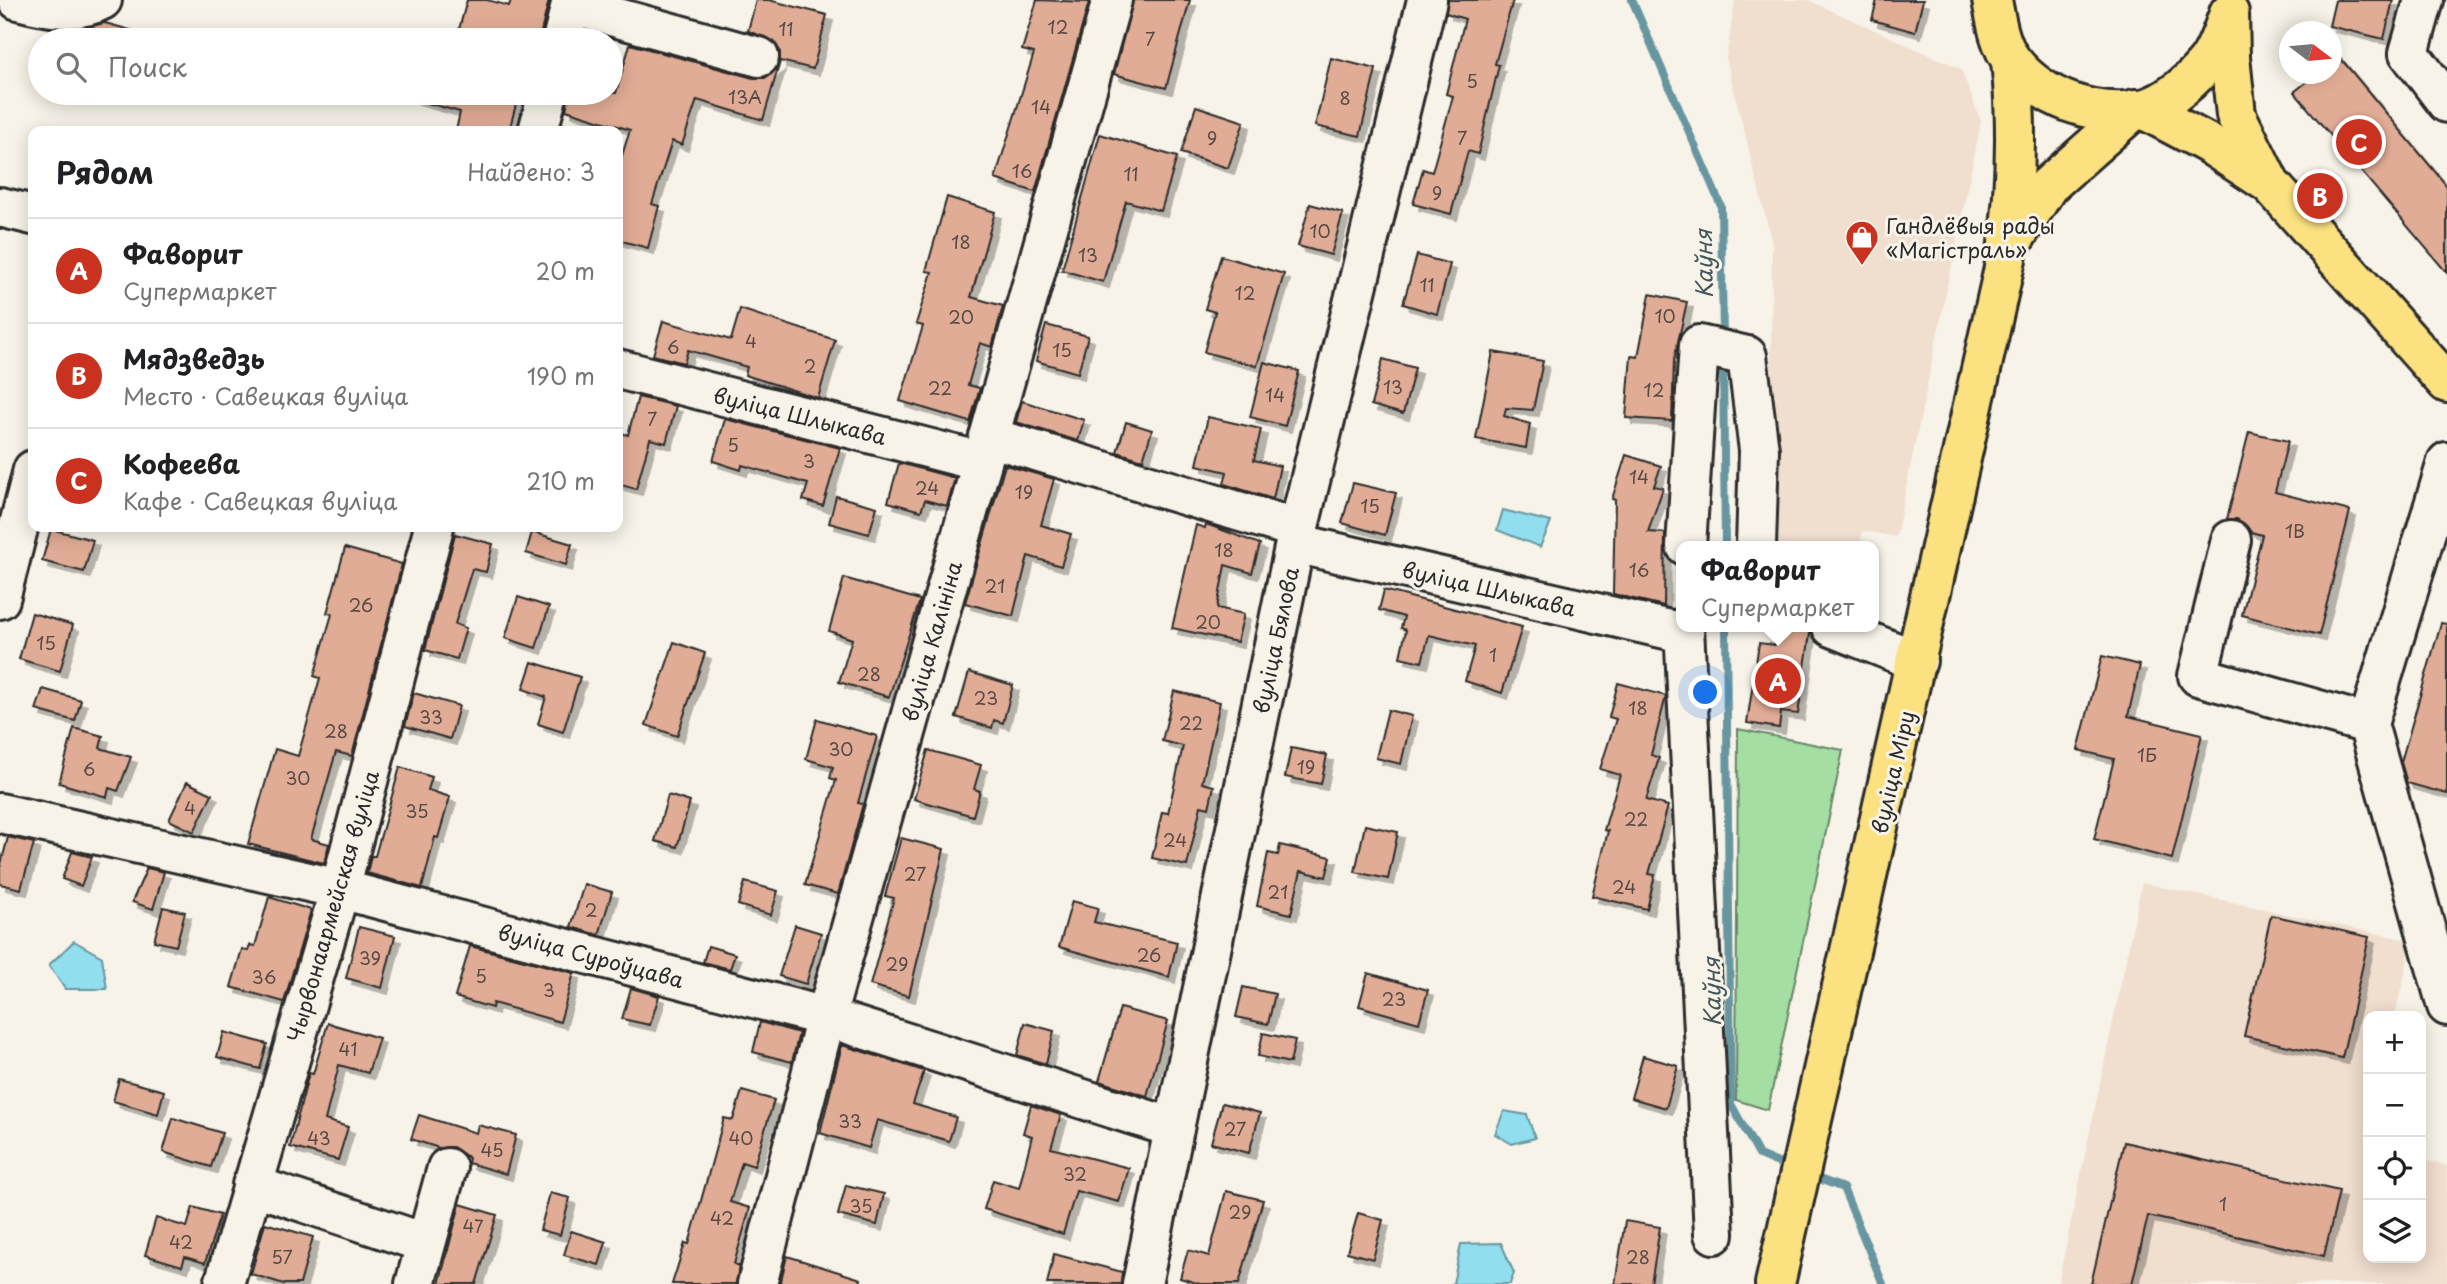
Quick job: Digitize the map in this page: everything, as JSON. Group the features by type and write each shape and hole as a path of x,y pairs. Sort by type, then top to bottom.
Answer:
{"main road":[{"path":"1992,0 2001,38 2011,60 2043,89 2069,103 2099,110 2139,109 2209,144 2270,184 2447,383"},
{"path":"2230,7 2230,57 2236,115 2270,184"},
{"name":"вуліца Міру","path":"2006,259 2019,229 2048,186 2139,109 2184,86 2206,65 2230,7"},
{"name":"вуліца Міру","path":"1776,1284 2006,259 2016,165 2017,116 2011,60"}],"street":[{"path":"18,0 47,8 92,5 102,0"},
{"name":"вуліца Калініна","path":"757,1284 826,1017 1112,0"},
{"name":"вуліца Бялова","path":"1142,1284 1296,536 1427,0"},
{"path":"2424,0 2409,53 2447,103"},
{"path":"568,15 759,57"},
{"path":"539,126 545,105"},
{"path":"0,207 28,214"},
{"path":"1686,541 1699,345 1747,356 1759,450 1756,541"},
{"name":"вуліца Шлыкава","path":"623,370 985,449 1296,536 1676,628"},
{"path":"2447,462 2368,724 2447,1006"},
{"path":"0,599 28,490"},
{"name":"Чырвонаармейская вуліца","path":"225,1284 340,889 433,532"},
{"path":"2231,540 2198,677 2368,724"},
{"path":"1683,632 1714,1234"},
{"path":"1844,632 1917,661"},
{"name":"вуліца Суроўцава","path":"0,813 340,889 826,1017 1174,1128"},
{"path":"415,1284 447,1168"},
{"path":"252,1185 425,1243"}],"shaded area":[{"name":"Гандлёвыя рады «Магістраль»","path":"1735,0 1808,0 1961,69 1981,122 1896,537 1863,531 1860,541 1770,539 1772,243 1726,58"},
{"path":"2142,883 2412,941 2396,1011 2363,1011 2363,1263 2426,1263 2426,1160 2447,1166 2447,1284 2058,1284"}],"green space":[{"path":"1738,729 1843,750 1768,1110 1736,1100"}],"water":[{"path":"1503,510 1551,522 1540,547 1497,530"},
{"path":"74,941 102,957 107,989 65,989 49,965"},
{"path":"1504,1111 1527,1115 1535,1138 1512,1144 1495,1134"},
{"path":"1501,1243 1514,1273 1510,1284 1453,1284 1461,1244"}],"building":[{"path":"467,0 487,0 509,6 511,0 549,0 542,28 459,28"},
{"path":"756,0 769,0 827,15 813,69 780,61 780,51 774,41 748,31"},
{"path":"1037,0 1089,2 1035,192 995,179 1034,53 1022,50"},
{"path":"1133,0 1190,0 1166,88 1114,74"},
{"path":"1448,0 1513,0 1495,64 1499,65 1478,154 1468,151 1451,214 1413,204 1423,169 1432,172 1453,96 1446,94 1465,19 1446,13"},
{"path":"1877,0 1923,0 1915,32 1872,20"},
{"path":"2335,0 2393,0 2384,39 2342,29 2342,21 2330,21"},
{"path":"105,23 123,28 79,28"},
{"path":"630,44 753,78 765,78 779,65 763,120 697,100 682,145 672,141 652,204 659,206 648,248 623,241 623,152 630,130 566,110 567,105 623,105 623,68"},
{"path":"1331,58 1376,69 1360,136 1315,126"},
{"path":"2342,60 2447,186 2447,273 2294,92 2304,84 2342,84"},
{"path":"435,105 516,105 510,126 457,126 460,112"},
{"path":"1196,106 1244,122 1228,168 1181,153"},
{"path":"1100,134 1177,157 1161,211 1126,201 1103,282 1062,270"},
{"path":"947,197 995,212 971,297 1003,306 992,347 980,343 968,385 980,388 970,422 900,401 923,326 916,324 932,272 926,271"},
{"path":"1310,204 1343,213 1331,255 1298,246"},
{"path":"1417,255 1450,264 1437,314 1403,304"},
{"path":"1221,256 1284,274 1257,366 1204,352 1215,312 1205,309"},
{"path":"1650,294 1687,302 1674,360 1672,421 1626,418 1631,356 1638,357"},
{"path":"740,309 835,340 818,398 745,375 747,367 688,350 684,363 653,355 663,321 731,340"},
{"path":"1046,325 1088,336 1078,373 1036,361"},
{"path":"1493,352 1543,361 1533,410 1506,408 1504,416 1530,424 1526,448 1476,439"},
{"path":"1383,359 1415,368 1403,414 1371,405"},
{"path":"1264,362 1299,371 1285,426 1250,417"},
{"path":"638,397 676,406 666,443 650,439 636,489 623,485 623,434 628,435"},
{"path":"1022,401 1084,420 1078,441 1016,422"},
{"path":"1208,417 1261,429 1254,460 1280,466 1273,499 1224,484 1227,472 1197,465"},
{"path":"725,419 840,448 823,506 803,500 808,484 742,465 741,470 713,461"},
{"path":"1126,422 1152,430 1143,460 1117,452"},
{"path":"2249,432 2288,441 2275,492 2350,511 2319,635 2242,615 2262,535 2251,532 2237,519 2227,519"},
{"path":"1626,455 1661,466 1654,486 1663,488 1648,532 1665,533 1664,606 1613,594 1615,500 1612,499"},
{"path":"899,463 955,478 947,506 925,500 921,511 888,502"},
{"path":"1005,465 1054,479 1041,525 1071,534 1061,566 1028,556 1013,616 965,603"},
{"path":"1353,483 1396,493 1385,535 1342,523"},
{"path":"836,496 877,507 869,534 829,523"},
{"path":"1206,524 1260,544 1252,573 1225,565 1217,608 1244,614 1237,642 1172,628 1196,525 1205,528"},
{"path":"50,532 62,532 93,540 84,572 42,561"},
{"path":"532,532 572,544 566,565 526,553"},
{"path":"455,534 493,544 486,572 472,569 455,624 466,628 457,659 425,650"},
{"path":"345,548 402,564 352,756 336,752 311,839 329,844 324,863 248,844 275,749 298,756 320,678 314,676 332,614 327,613"},
{"path":"844,578 920,600 889,697 839,682 852,639 829,631"},
{"path":"1384,590 1522,627 1502,693 1465,681 1475,646 1429,635 1422,662 1400,657 1406,630 1401,628 1404,617 1379,610"},
{"path":"518,597 549,607 536,648 505,638"},
{"path":"32,613 73,625 60,671 19,659"},
{"path":"2441,623 2447,624 2447,794 2407,783 2401,762"},
{"path":"1776,632 1810,632 1798,714 1781,712 1779,728 1747,723 1759,643 1775,645"},
{"path":"674,642 705,653 677,736 646,725"},
{"path":"2102,656 2140,665 2128,716 2202,734 2172,859 2094,839 2114,759 2078,750"},
{"path":"532,662 580,677 563,732 538,724 546,697 523,689"},
{"path":"969,672 1013,685 1003,723 994,720 992,728 956,717"},
{"path":"1618,683 1666,696 1651,755 1659,758 1646,800 1668,806 1649,874 1655,875 1647,909 1592,896 1608,831 1604,830 1620,775 1600,769 1616,719 1609,717"},
{"path":"43,689 81,700 75,721 36,710"},
{"path":"1174,691 1220,702 1202,783 1214,786 1209,808 1201,806 1187,866 1152,858 1162,812 1168,813 1183,746 1162,741"},
{"path":"414,693 459,706 450,739 405,726"},
{"path":"1388,710 1412,716 1401,764 1376,758"},
{"path":"817,719 877,736 858,803 863,804 838,894 805,885 836,780 830,778 833,767 806,759"},
{"path":"74,728 103,736 100,748 131,757 118,791 109,788 107,797 59,783"},
{"path":"1291,748 1327,755 1321,784 1285,777"},
{"path":"928,750 981,765 974,789 980,791 973,816 914,799"},
{"path":"400,767 432,777 428,790 450,797 438,838 435,837 422,888 367,873 371,856 375,856"},
{"path":"187,782 212,794 194,832 169,820"},
{"path":"668,795 690,802 677,847 655,841"},
{"path":"1365,825 1398,832 1388,879 1355,872"},
{"path":"8,837 34,843 21,889 0,884 0,868"},
{"path":"901,838 944,849 909,996 870,985 894,898 885,896"},
{"path":"1280,845 1331,857 1326,877 1301,871 1291,914 1257,906 1268,853 1278,855"},
{"path":"72,852 92,857 81,886 62,879"},
{"path":"147,868 164,872 153,909 132,902"},
{"path":"745,882 778,891 771,915 738,905"},
{"path":"584,884 612,892 599,935 571,927"},
{"path":"269,897 311,910 284,1002 231,987 242,949 248,951 250,945 255,946"},
{"path":"1072,901 1098,908 1094,922 1177,942 1169,977 1059,947"},
{"path":"163,907 185,912 176,946 154,941"},
{"path":"2271,915 2369,937 2342,1058 2244,1036"},
{"path":"795,925 821,933 806,984 779,976"},
{"path":"359,927 395,936 382,988 346,978"},
{"path":"470,946 574,973 560,1022 493,1003 492,1008 455,997"},
{"path":"708,946 735,954 730,969 703,962"},
{"path":"1368,973 1428,990 1419,1023 1359,1006"},
{"path":"1243,987 1275,994 1268,1024 1236,1017"},
{"path":"631,988 659,996 650,1025 622,1019"},
{"path":"1120,1008 1168,1021 1147,1096 1099,1081"},
{"path":"760,1022 799,1033 792,1062 753,1052"},
{"path":"328,1023 379,1038 368,1073 339,1065 325,1120 348,1127 338,1160 290,1147 309,1073 313,1074"},
{"path":"1025,1023 1054,1031 1046,1064 1017,1055"},
{"path":"224,1032 267,1044 260,1069 217,1057"},
{"path":"1263,1033 1295,1040 1290,1063 1258,1056"},
{"path":"842,1045 924,1071 913,1104 956,1117 949,1141 877,1120 869,1148 820,1133"},
{"path":"1643,1056 1678,1066 1666,1108 1631,1098"},
{"path":"119,1079 164,1091 158,1114 113,1101"},
{"path":"742,1091 774,1100 754,1166 742,1162 730,1202 750,1208 734,1264 739,1266 736,1284 672,1284 685,1243 689,1244 724,1118 733,1120"},
{"path":"1222,1103 1260,1113 1249,1153 1211,1143"},
{"path":"1031,1105 1061,1115 1051,1148 1129,1168 1119,1202 1076,1191 1063,1234 984,1209 993,1180 1019,1188 1032,1136 1023,1133"},
{"path":"419,1115 476,1133 478,1125 516,1135 506,1174 468,1163 469,1158 453,1147 439,1148 411,1139"},
{"path":"173,1118 222,1133 211,1167 163,1152"},
{"path":"2124,1142 2339,1191 2324,1256 2148,1216 2132,1284 2091,1284"},
{"path":"846,1185 884,1194 877,1225 838,1215"},
{"path":"1226,1191 1263,1200 1239,1284 1200,1284 1180,1278 1188,1250 1209,1256"},
{"path":"550,1193 570,1198 560,1235 540,1230"},
{"path":"460,1204 497,1215 476,1284 439,1284"},
{"path":"193,1207 220,1215 205,1263 185,1257 182,1266 145,1255 156,1218 187,1227"},
{"path":"1358,1213 1383,1220 1373,1259 1347,1252"},
{"path":"1625,1221 1660,1227 1651,1284 1615,1284"},
{"path":"265,1223 313,1237 300,1284 284,1284 251,1274"},
{"path":"571,1231 606,1242 599,1265 564,1255"},
{"path":"1054,1254 1122,1272 1121,1284 1047,1284"},
{"path":"787,1256 861,1279 860,1284 780,1284"}],"waterway":[{"name":"Каўня","path":"1632,0 1721,206 1723,340"},
{"name":"Каўня","path":"1723,360 1725,541"},
{"name":"Каўня","path":"1726,632 1731,1104 1759,1155 1790,1168"},
{"name":"Каўня","path":"1809,1175 1843,1188 1883,1284"}],"place":[{"name":"Кофеева","path":"2359,142"},
{"name":"Мядзведзь","path":"2320,196"},
{"name":"Гандлёвыя рады «Магістраль»","path":"1862,267"},
{"name":"Фаворит","path":"1778,681"}]}
